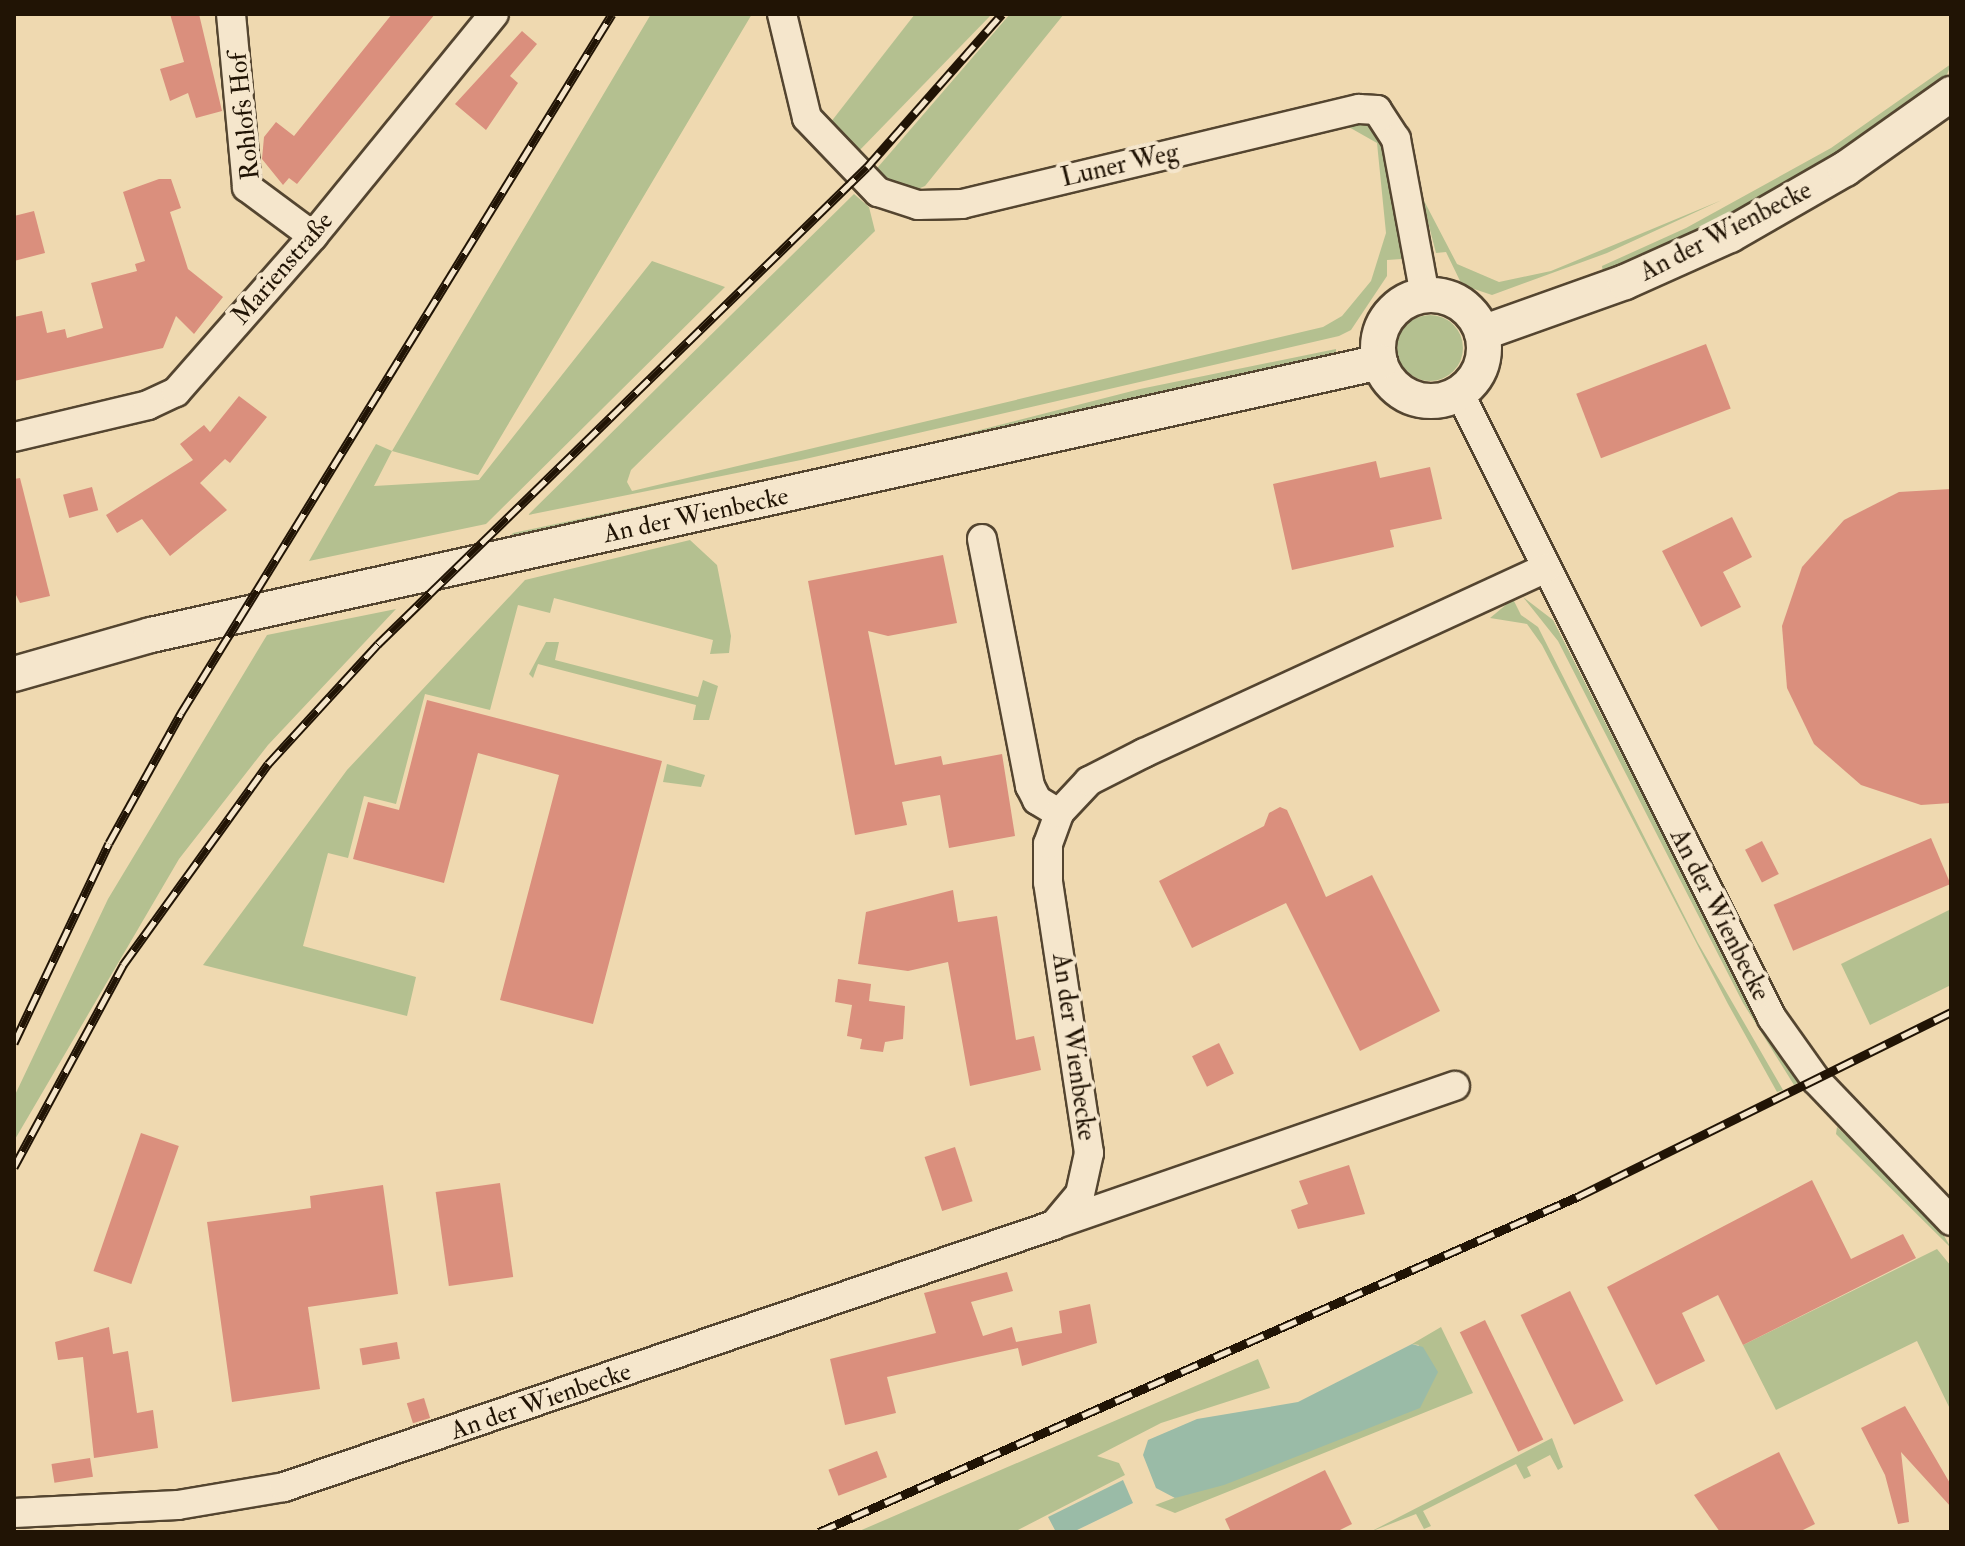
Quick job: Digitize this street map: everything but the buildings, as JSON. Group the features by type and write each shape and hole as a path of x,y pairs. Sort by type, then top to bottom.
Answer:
{"street":[{"name":"Rohlofs Hof","path":"231,14 247,187 313,236"},
{"name":"Marienstraße","path":"14,437 148,405 176,392 313,236 494,14"},
{"name":"Luner Weg","path":"782,14 807,118 878,192 918,205 962,204 1359,109 1377,110 1396,139 1425,295"},
{"name":"An der Wienbecke","path":"1482,333 1625,282 1730,235 1845,169 1951,94"},
{"path":"1425,295 1466,308 1482,333 1481,366 1459,392 1428,401 1412,397 1392,383 1380,362 1382,326 1400,305 1425,295"},
{"name":"An der Wienbecke","path":"14,674 151,635 1380,362"},
{"name":"An der Wienbecke","path":"1459,392 1772,1018 1816,1080 1951,1221"},
{"path":"982,539 1030,786 1037,800 1059,813"},
{"name":"An der Wienbecke","path":"1054,1225 1080,1194 1089,1153 1048,882 1048,844 1059,813 1089,781 1144,753 1546,568"},
{"name":"An der Wienbecke","path":"14,1513 178,1505 284,1487 1455,1086"}],"shaded area":[{"path":"651,14 752,14 478,475 392,451"},
{"path":"915,14 992,14 856,154 827,127"},
{"path":"1010,14 1064,14 925,186 913,191 872,174"},
{"path":"1951,64 1945,80 1832,156 1704,228 1603,273 1602,266 1686,228 1831,148"},
{"path":"1350,119 1369,123 1386,149 1402,259 1387,260 1387,276 1351,330 1339,336 801,460 528,515 854,194 869,207 875,231 631,470 627,482 632,491 1323,327 1342,316 1371,281 1386,233 1377,143 1347,126"},
{"path":"1421,195 1457,264 1499,282 1551,271 1722,200 1607,253 1492,295 1462,285 1446,252 1436,253"},
{"path":"652,261 725,287 486,524 309,561 376,444 392,451 374,486 479,480"},
{"path":"1430,315 1443,318 1453,325 1460,335 1463,348 1460,361 1453,371 1443,378 1430,381 1417,378 1407,371 1400,361 1397,348 1400,335 1407,325 1417,318"},
{"path":"1336,349 1336,355 506,540 513,533 878,456 1140,389"},
{"path":"690,540 717,565 731,636 729,653 710,654 713,640 554,598 550,613 518,605 490,710 425,694 396,804 364,796 348,858 328,853 303,946 416,977 407,1016 203,965 347,770 525,580"},
{"path":"1523,597 1553,620 1724,956 1799,1082 1794,1085 1743,1003 1558,641"},
{"path":"1513,599 1521,615 1538,627 1698,943 1783,1090 1777,1092 1728,1004 1542,645 1527,624 1490,618"},
{"path":"396,609 268,745 179,859 14,1141 14,1097 108,899 267,635"},
{"path":"546,642 559,642 555,660 698,697 703,680 718,686 709,720 693,720 696,705 538,664 533,678 529,674"},
{"path":"667,764 705,775 701,787 663,782"},
{"path":"1951,909 1951,985 1870,1025 1841,964"},
{"path":"1837,1127 1934,1218 1951,1248 1836,1134"},
{"path":"1937,1249 1951,1266 1951,1411 1917,1341 1776,1410 1743,1345"},
{"path":"1441,1327 1473,1393 1175,1513 1155,1505 1362,1429 1419,1345 1412,1344"},
{"path":"1412,1344 1423,1347 1438,1372 1420,1408 1224,1485 1175,1498 1156,1488 1143,1455 1148,1440 1197,1419 1298,1402"},
{"path":"1258,1359 1270,1388 1161,1423 1097,1456 1119,1463 1125,1475 1014,1532 857,1532"},
{"path":"1552,1438 1563,1467 1558,1470 1550,1455 1527,1467 1531,1476 1524,1479 1516,1464 1423,1511 1431,1526 1424,1529 1416,1514 1370,1532"},
{"path":"1123,1480 1133,1503 1073,1532 1056,1532 1048,1517"}],"railway":[{"path":"14,1043 109,843 181,713 612,14"},
{"path":"14,1167 123,965 268,764 378,644 867,167 1002,14"},
{"path":"819,1532 1579,1196 1951,1012"}]}
